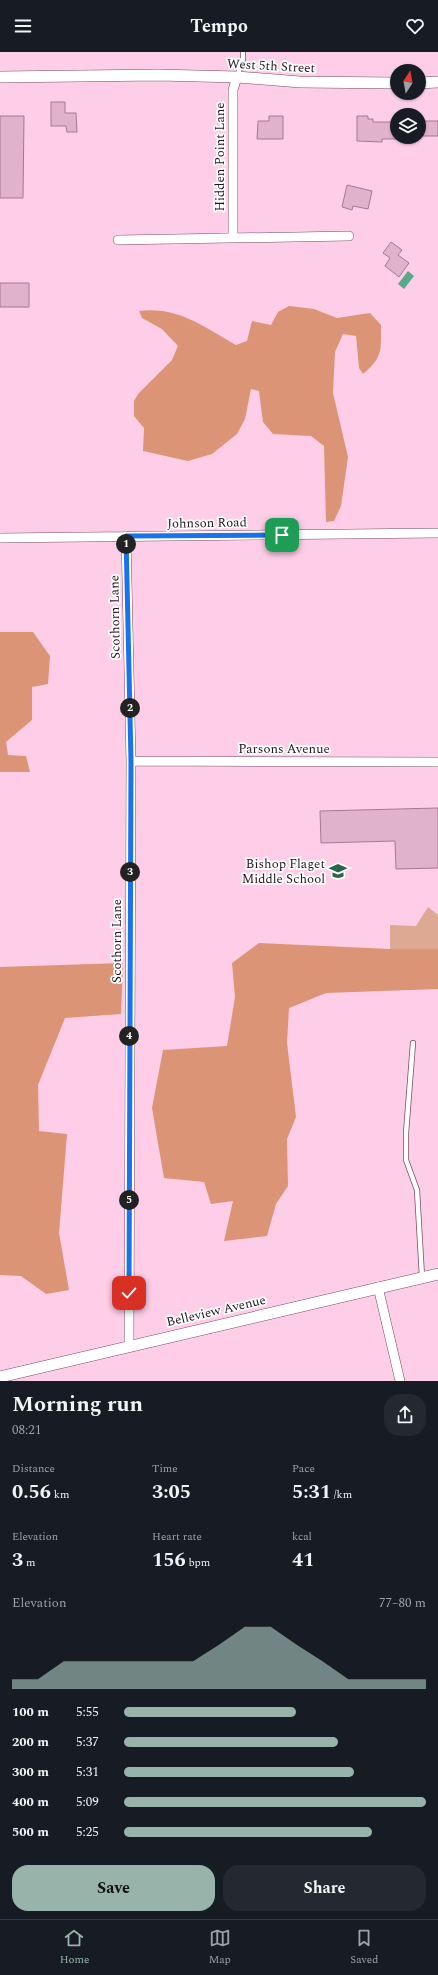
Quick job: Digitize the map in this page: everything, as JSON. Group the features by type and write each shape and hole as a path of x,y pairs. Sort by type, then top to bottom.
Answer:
{"street":[{"name":"West 5th Street","path":"0,77 158,75 237,77 292,82 390,83"},
{"name":"Hidden Point Lane","path":"233,238 233,90 237,77"},
{"path":"426,83 438,82"},
{"path":"118,240 349,236"},
{"name":"Johnson Road","path":"0,538 438,533"},
{"name":"Scothorn Lane","path":"126,536 131,761 129,1346"},
{"name":"Parsons Avenue","path":"131,761 438,762"},
{"name":"Belleview Avenue","path":"0,1377 438,1274"},
{"path":"378,1287 400,1381"}],"lane":[{"path":"237,77 243,59 243,52"},
{"path":"412,1043 406,1132 406,1160 417,1190 422,1277"}],"shaded area":[{"path":"408,271 414,276 404,289 398,284"},
{"path":"289,306 314,309 337,318 370,313 381,325 380,352 374,363 363,374 359,368 356,336 343,334 335,352 333,393 348,457 341,506 334,521 326,522 324,446 311,436 273,434 263,422 259,391 251,389 245,419 237,434 212,454 188,461 143,451 144,428 134,416 134,401 138,394 172,360 178,346 162,329 142,318 139,311 153,310 166,312 190,319 236,345 247,341 252,321 271,325 278,312"},
{"path":"0,632 33,632 50,656 48,684 32,687 32,720 6,742 8,755 26,756 30,772 0,772"},
{"path":"428,907 438,915 438,949 390,949 390,925 416,926"},
{"path":"259,943 390,949 438,949 438,989 326,993 289,1008 287,1043 296,1117 287,1139 288,1186 276,1204 267,1236 224,1241 233,1201 211,1204 204,1182 164,1178 152,1108 163,1050 227,1046 235,997 232,963"},
{"path":"123,963 121,1014 65,1018 38,1085 39,1131 67,1134 59,1233 69,1290 46,1294 21,1276 0,1275 0,967"}],"building":[{"path":"51,102 65,102 65,113 76,113 77,132 67,132 66,126 51,126"},
{"path":"0,116 24,116 23,198 0,198"},
{"path":"269,116 283,116 283,139 257,139 258,121 269,121"},
{"path":"357,116 368,116 368,119 373,119 373,122 390,122 390,139 382,139 382,142 357,141"},
{"path":"426,121 438,121 438,136 426,136"},
{"path":"347,185 372,191 368,209 353,206 352,210 342,207"},
{"path":"391,242 402,250 398,255 409,263 399,277 385,266 390,258 383,253"},
{"path":"0,283 29,283 29,307 0,307"},
{"path":"438,808 438,868 396,869 395,841 321,843 320,811"}],"place":[{"name":"Bishop Flaget Middle School","path":"338,871"}],"route":[{"path":"129,1293 131,761 126,536 282,535"}]}
